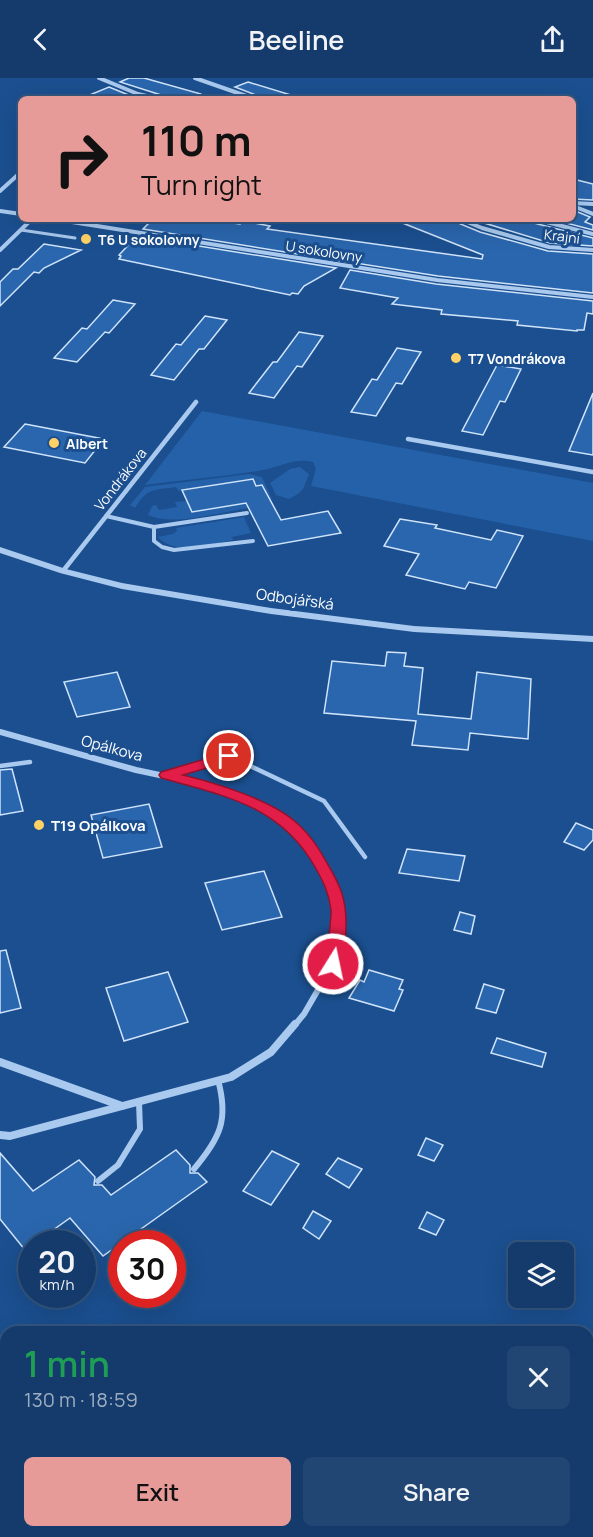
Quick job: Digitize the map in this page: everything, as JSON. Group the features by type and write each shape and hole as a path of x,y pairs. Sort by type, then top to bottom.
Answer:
{"street":[{"path":"99,78 147,96"},
{"path":"195,78 247,96"},
{"path":"207,82 214,78"},
{"path":"0,191 18,175"},
{"path":"576,205 593,204"},
{"path":"576,206 593,214"},
{"path":"0,211 18,214"},
{"path":"0,250 30,222"},
{"name":"U sokolovny","path":"72,222 437,279 593,297"},
{"name":"Krajní","path":"467,222 549,247 593,250"},
{"path":"547,222 593,234"},
{"name":"Vondrákova","path":"63,571 196,402"},
{"path":"408,439 593,472"},
{"name":"Odbojářská","path":"0,550 63,571 122,586 307,616 414,629 593,639"},
{"name":"Opálkova","path":"0,732 136,770 216,787 260,806 295,828 316,857 334,888 338,939 333,964 304,1014 272,1052 231,1077 10,1136 0,1135"},
{"path":"0,1062 122,1106"}],"lane":[{"path":"21,230 75,238"},
{"path":"106,516 154,527 247,513"},
{"path":"154,527 154,541 162,547 174,550 253,541"},
{"path":"166,775 229,756 324,801 365,857"},
{"path":"0,766 30,762"},
{"path":"194,1169 213,1148 224,1124 225,1101 218,1080"},
{"path":"98,1181 118,1165 140,1129 139,1102"}],"shaded area":[{"path":"202,411 593,483 593,541 311,486 316,469 313,462 306,461 292,462 265,470 145,485"},
{"path":"300,467 309,474 301,492 289,499 276,495 270,483 290,469"},
{"path":"249,474 262,477 272,499 267,502 262,485 256,486 252,479 179,491 176,487 152,491 143,497 135,508 130,505 145,487"},
{"path":"187,501 192,512 245,503 248,508 170,520 148,515 152,506 156,505 159,510 177,507 175,502"},
{"path":"244,517 251,533 232,537 233,540 204,546 183,547 165,543 158,537 173,534 177,531 176,528"}],"building":[{"path":"129,78 144,78 201,94 201,96 162,96 120,82"},
{"path":"248,82 291,95 257,96 235,87"},
{"path":"109,87 131,96 87,96"},
{"path":"576,180 593,184 593,200 576,199"},
{"path":"576,211 590,217 585,222 593,225 593,230 562,222 576,222"},
{"path":"150,222 240,224 249,222 270,226 267,229 482,259 483,255 400,222 458,222 480,232 548,251 593,254 593,293 438,276 355,263 360,254 347,262 143,229"},
{"path":"481,222 533,222 593,238 593,246 550,243"},
{"path":"137,236 336,268 304,286 298,294 290,295 119,259 121,256 119,255"},
{"path":"44,244 81,250 44,268 39,273 34,272 0,306 0,282 13,269 18,269"},
{"path":"350,270 436,284 593,301 593,314 587,313 584,330 577,331 517,325 518,321 441,314 442,310 392,304 398,298 340,288"},
{"path":"113,300 135,304 109,333 105,332 77,362 54,358 82,328 87,329"},
{"path":"205,316 227,320 204,349 199,349 174,380 151,375 176,344 181,345"},
{"path":"299,332 323,336 302,367 297,366 274,398 249,393 273,362 277,362"},
{"path":"397,348 421,352 402,384 396,383 376,416 351,412 372,379 377,380"},
{"path":"497,365 521,369 505,402 500,401 483,435 462,431"},
{"path":"593,393 593,455 569,451"},
{"name":"Albert","path":"25,424 104,439 85,463 4,447"},
{"path":"253,479 256,486 262,485 281,520 328,511 341,533 268,546 246,503 192,512 182,490"},
{"path":"400,519 437,525 435,528 491,540 497,530 523,536 496,588 469,582 465,589 406,575 419,554 384,546"},
{"path":"387,652 406,653 404,666 423,668 418,714 471,719 477,672 531,679 528,739 470,733 468,750 412,745 416,721 324,713 332,661 385,666"},
{"path":"117,672 130,707 77,717 64,682"},
{"path":"12,769 23,811 0,815 0,770"},
{"path":"149,804 162,847 103,858 91,815"},
{"path":"576,823 593,830 593,840 584,850 564,842"},
{"path":"407,849 465,856 459,881 399,873"},
{"path":"264,871 282,917 222,930 205,883"},
{"path":"460,912 475,916 471,934 454,930"},
{"path":"6,950 21,1008 0,1013 0,951"},
{"path":"369,970 403,980 399,989 403,990 394,1011 349,998 360,980 364,982"},
{"path":"168,972 188,1022 124,1041 106,988"},
{"path":"484,984 504,990 496,1013 476,1008"},
{"path":"497,1038 546,1053 542,1067 491,1053"},
{"path":"426,1138 443,1145 434,1161 418,1155"},
{"path":"176,1150 190,1165 190,1173 198,1173 207,1182 140,1230 108,1230 108,1252 103,1256 96,1248 96,1230 80,1230 70,1218 53,1230 18,1230 18,1241 0,1219 0,1153 33,1191 79,1160 95,1177 94,1185 102,1185 111,1195"},
{"path":"272,1151 299,1164 271,1205 243,1191"},
{"path":"338,1158 362,1169 349,1188 326,1174"},
{"path":"313,1211 331,1221 319,1239 303,1228"},
{"path":"427,1212 444,1220 436,1235 419,1228"}],"place":[{"name":"T6 U sokolovny","path":"86,239"},
{"name":"T7 Vondrákova","path":"456,358"},
{"name":"Albert","path":"54,443"},
{"name":"T19 Opálkova","path":"39,825"}],"route":[{"path":"229,756 166,775 216,787 260,806 295,828 316,857 334,888 338,911 338,939 333,964"}]}
